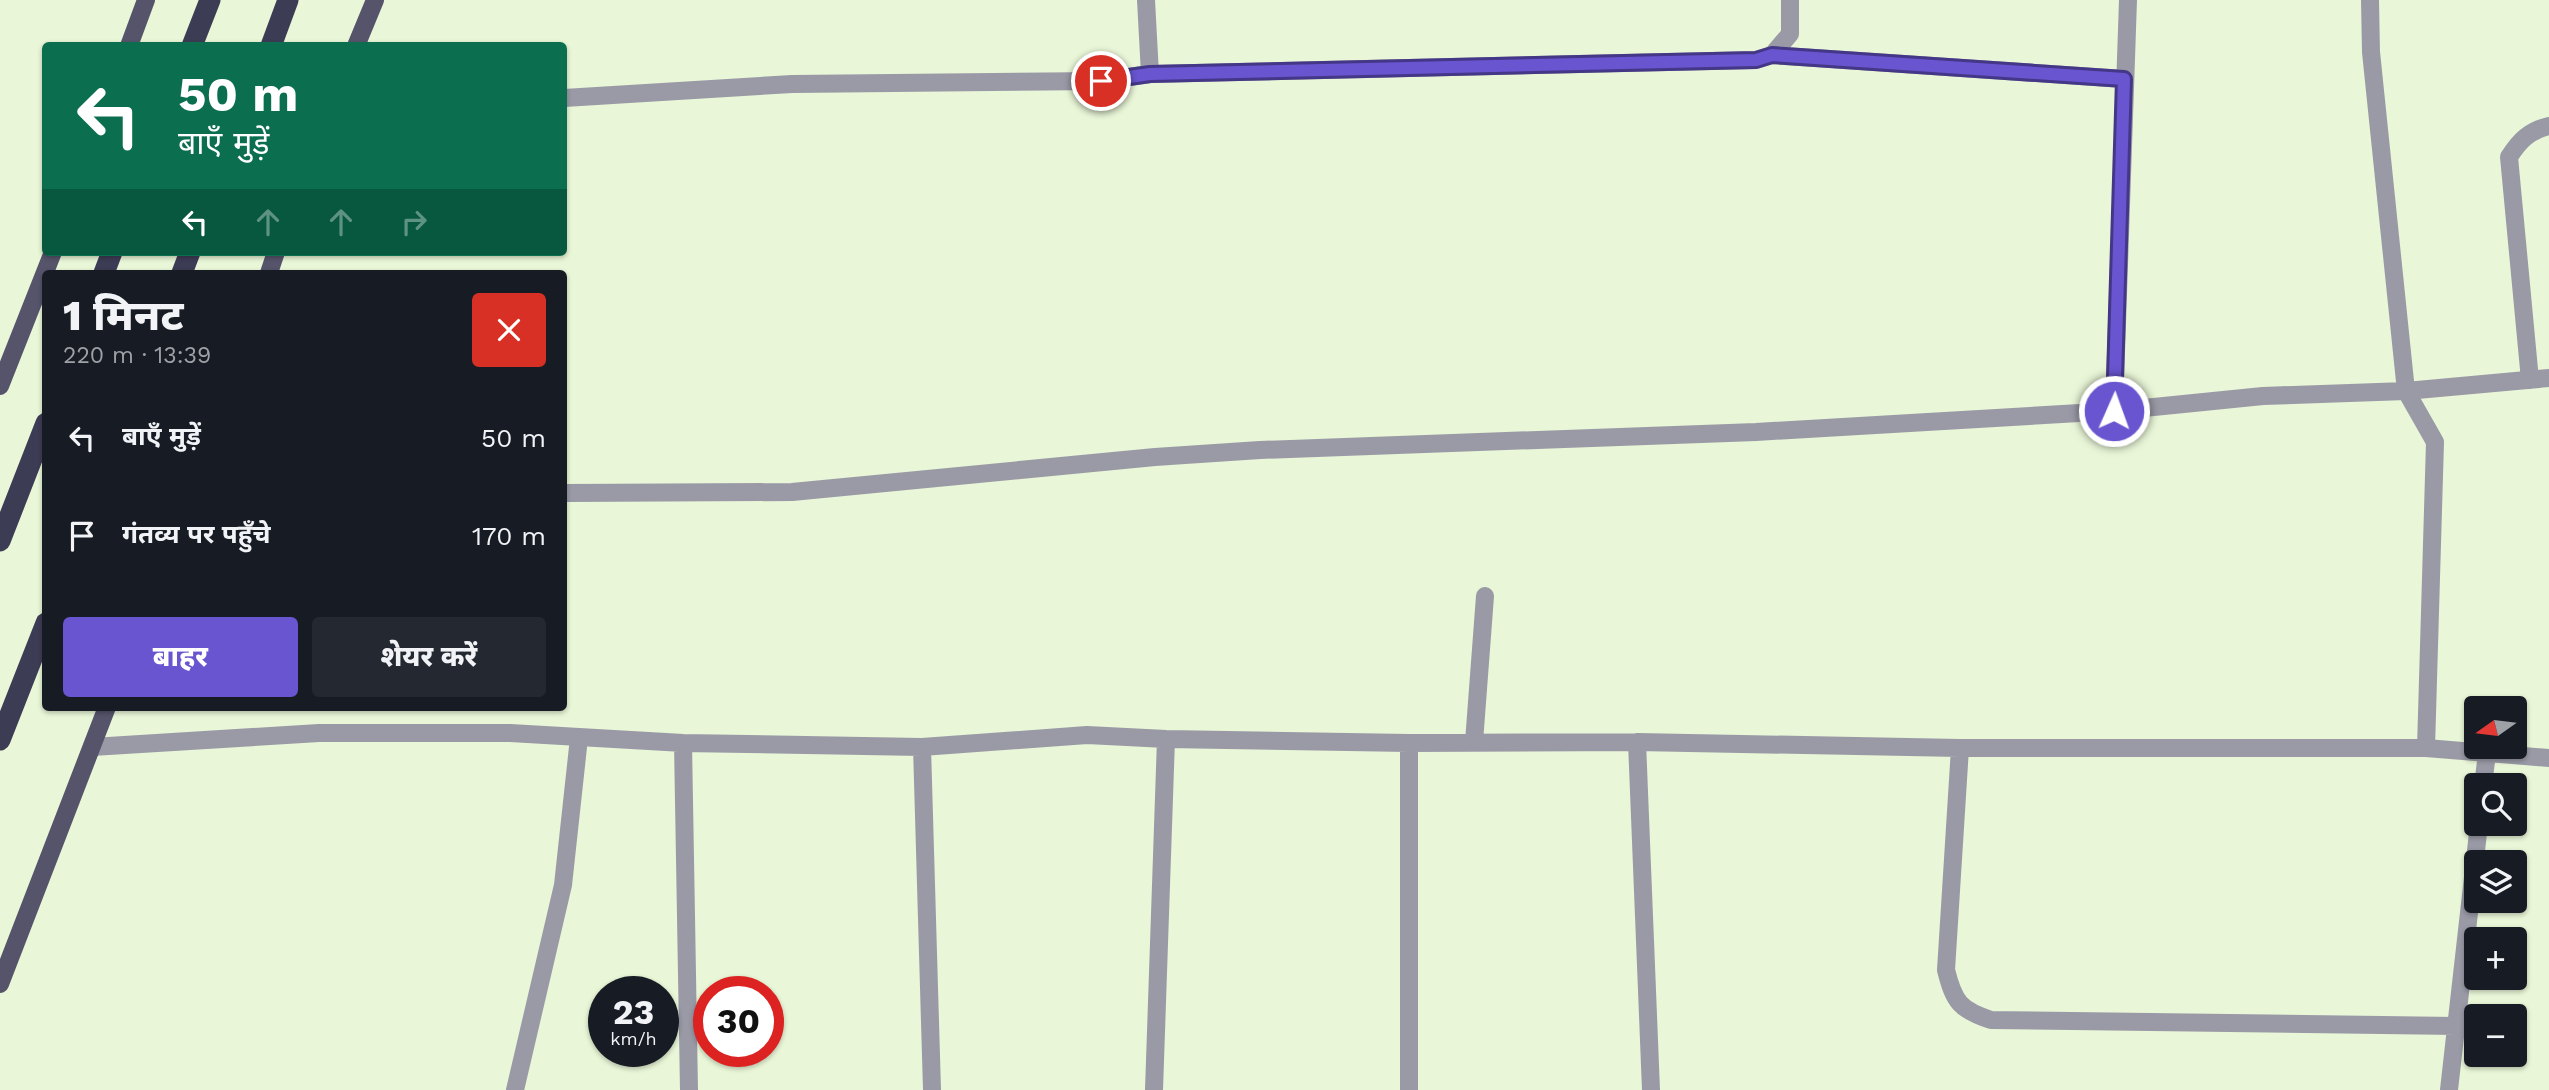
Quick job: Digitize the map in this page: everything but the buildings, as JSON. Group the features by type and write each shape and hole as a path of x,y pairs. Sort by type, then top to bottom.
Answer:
{"highway":[{"path":"194,42 210,0"},
{"path":"272,42 288,0"},
{"path":"0,541 42,434"},
{"path":"0,740 42,633"}],"main road":[{"path":"130,42 146,0"},
{"path":"358,42 374,0"},
{"path":"0,386 42,280"},
{"path":"0,984 106,711"}],"street":[{"path":"1146,0 1150,74"},
{"path":"1772,55 1790,34 1790,0"},
{"path":"2114,411 2128,0"},
{"path":"2371,0 2371,52 2406,391 2435,442 2426,748"},
{"path":"567,98 792,84 1101,81 1150,74 1756,60 1772,55 2124,79"},
{"path":"2530,380 2509,157 2520,139 2549,126"},
{"path":"567,493 792,492 1156,457 1260,450 1756,432 2114,411 2263,396 2406,391 2549,378"},
{"path":"1474,742 1485,596"},
{"path":"92,747 319,733 510,733 683,743 922,747 1087,735 1409,743 1637,742 1960,748 2426,748 2464,751"},
{"path":"515,1090 563,885 579,738"},
{"path":"1154,1090 1166,739"},
{"path":"1637,742 1651,1090"},
{"path":"683,743 689,1090"},
{"path":"1409,743 1409,1090"},
{"path":"922,747 932,1090"},
{"path":"1960,748 1947,971 1951,990 1961,1007 1973,1014 1992,1020 2457,1027"},
{"path":"2527,756 2549,758"},
{"path":"2449,1090 2478,836"}],"route":[{"path":"1101,81 1150,74 1756,60 1772,55 2124,79 2114,411"}]}
